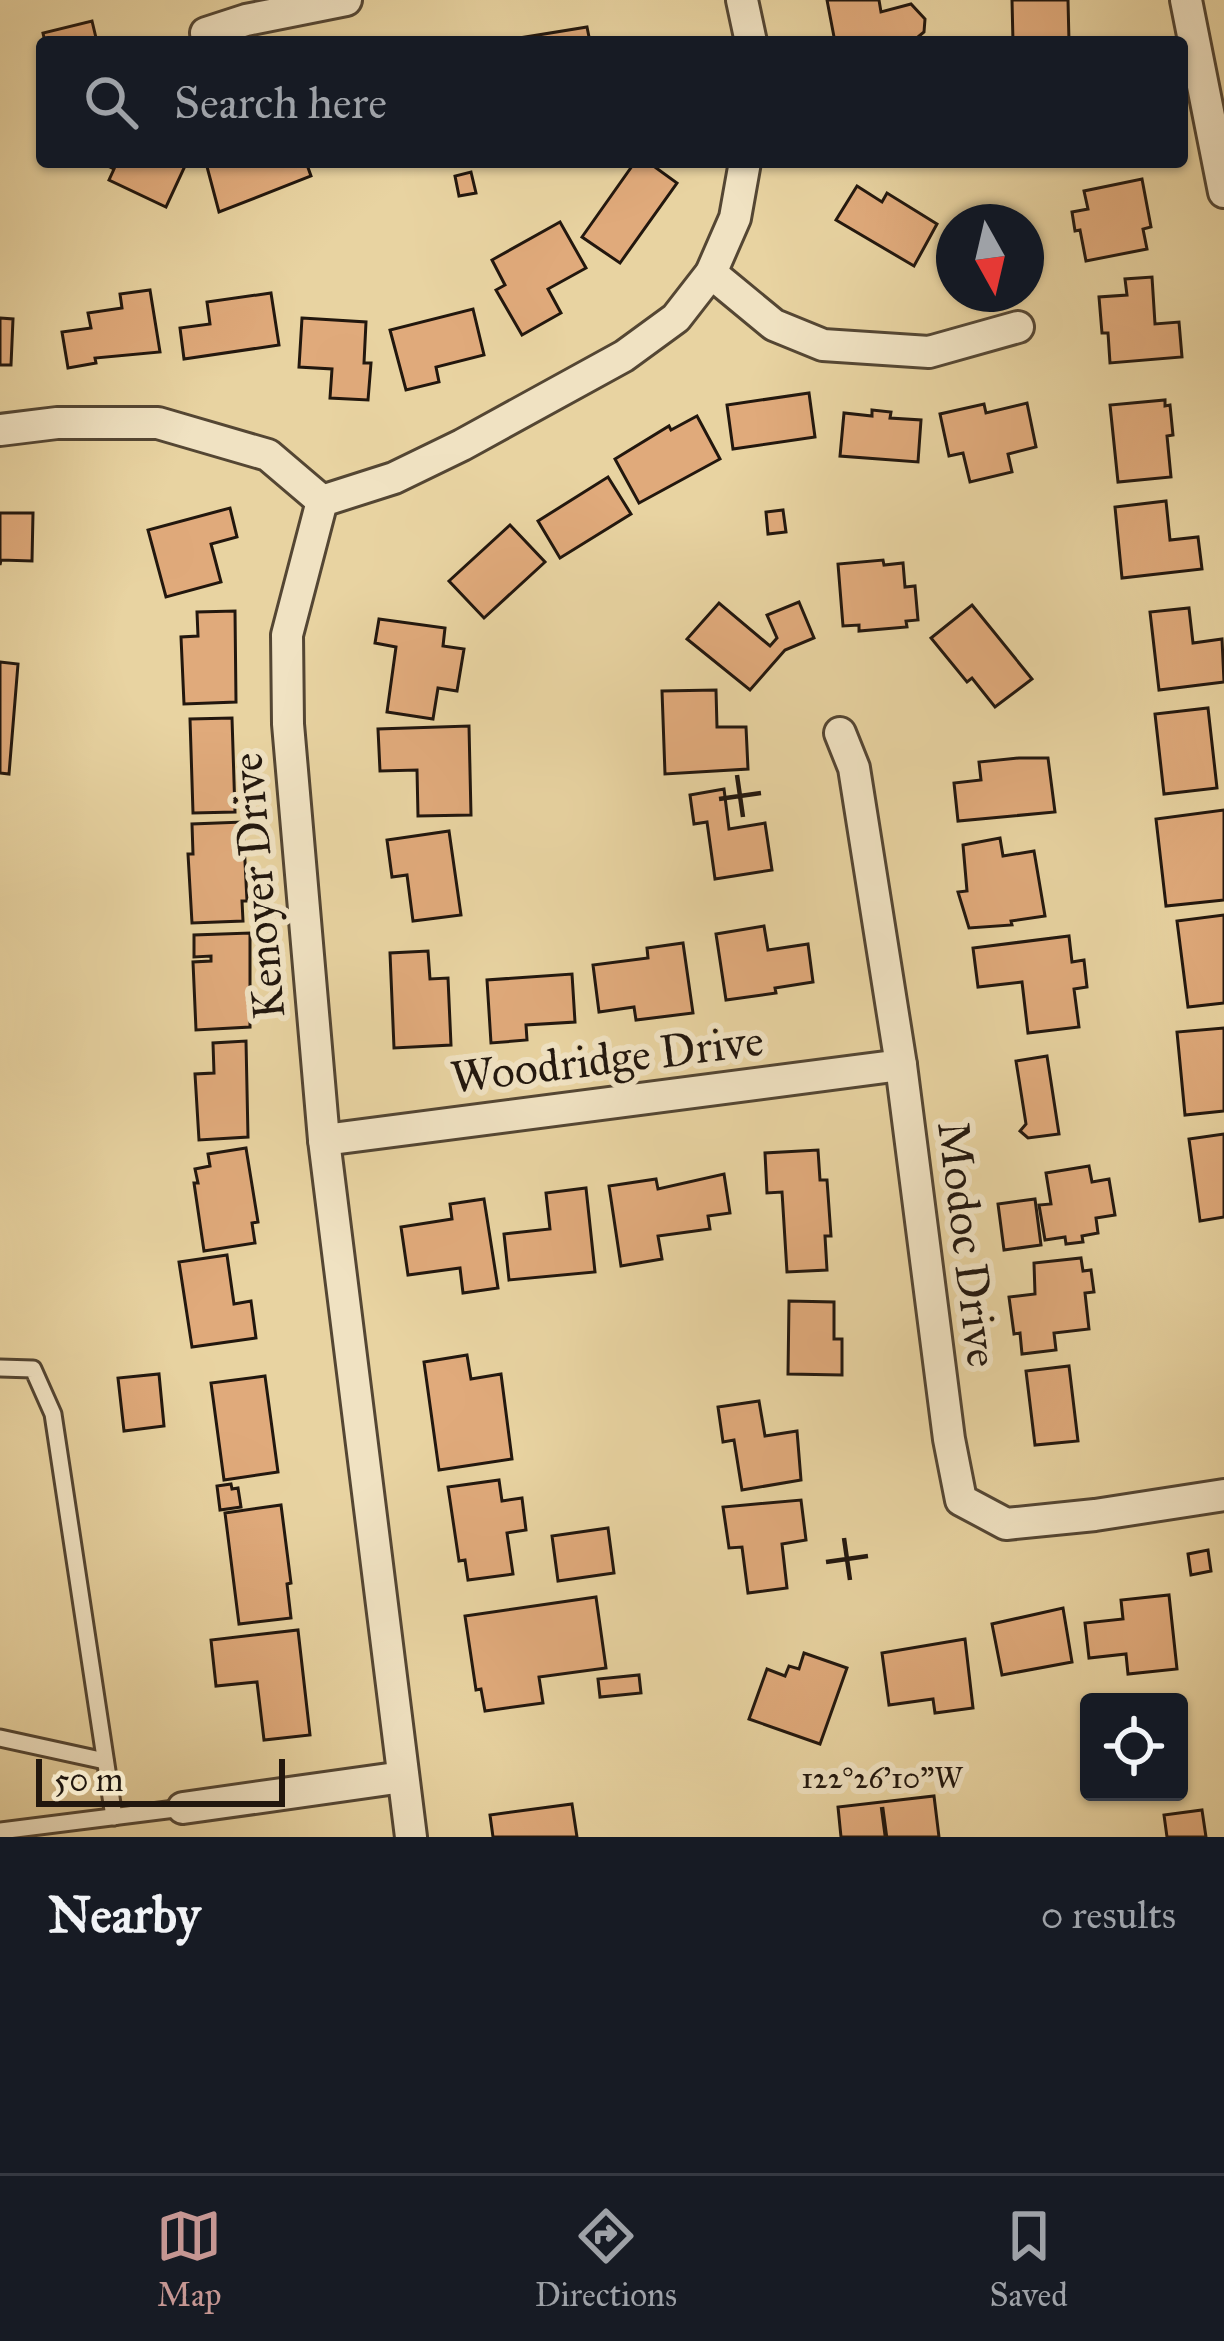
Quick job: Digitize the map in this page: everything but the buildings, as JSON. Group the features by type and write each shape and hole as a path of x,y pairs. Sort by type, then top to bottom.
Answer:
{"street":[{"path":"206,33 346,0"},
{"path":"742,0 750,36"},
{"path":"1186,0 1224,192"},
{"path":"0,430 57,423 158,423 268,454 322,501 412,470 624,356 676,318 710,273 735,218 745,168"},
{"path":"710,273 774,325 823,345 929,352 1018,327"},
{"name":"Kenoyer Drive","path":"322,501 287,635 288,724 324,1140 411,1837"},
{"name":"Modoc Drive","path":"840,733 854,768 901,1065 961,1500 1006,1524 1224,1495"},
{"name":"Woodridge Drive","path":"324,1140 901,1065"},
{"path":"183,1808 403,1777"}],"lane":[{"path":"0,1368 34,1369 53,1414 114,1817"},
{"path":"0,1738 105,1762"},
{"path":"0,1831 183,1808"}]}
